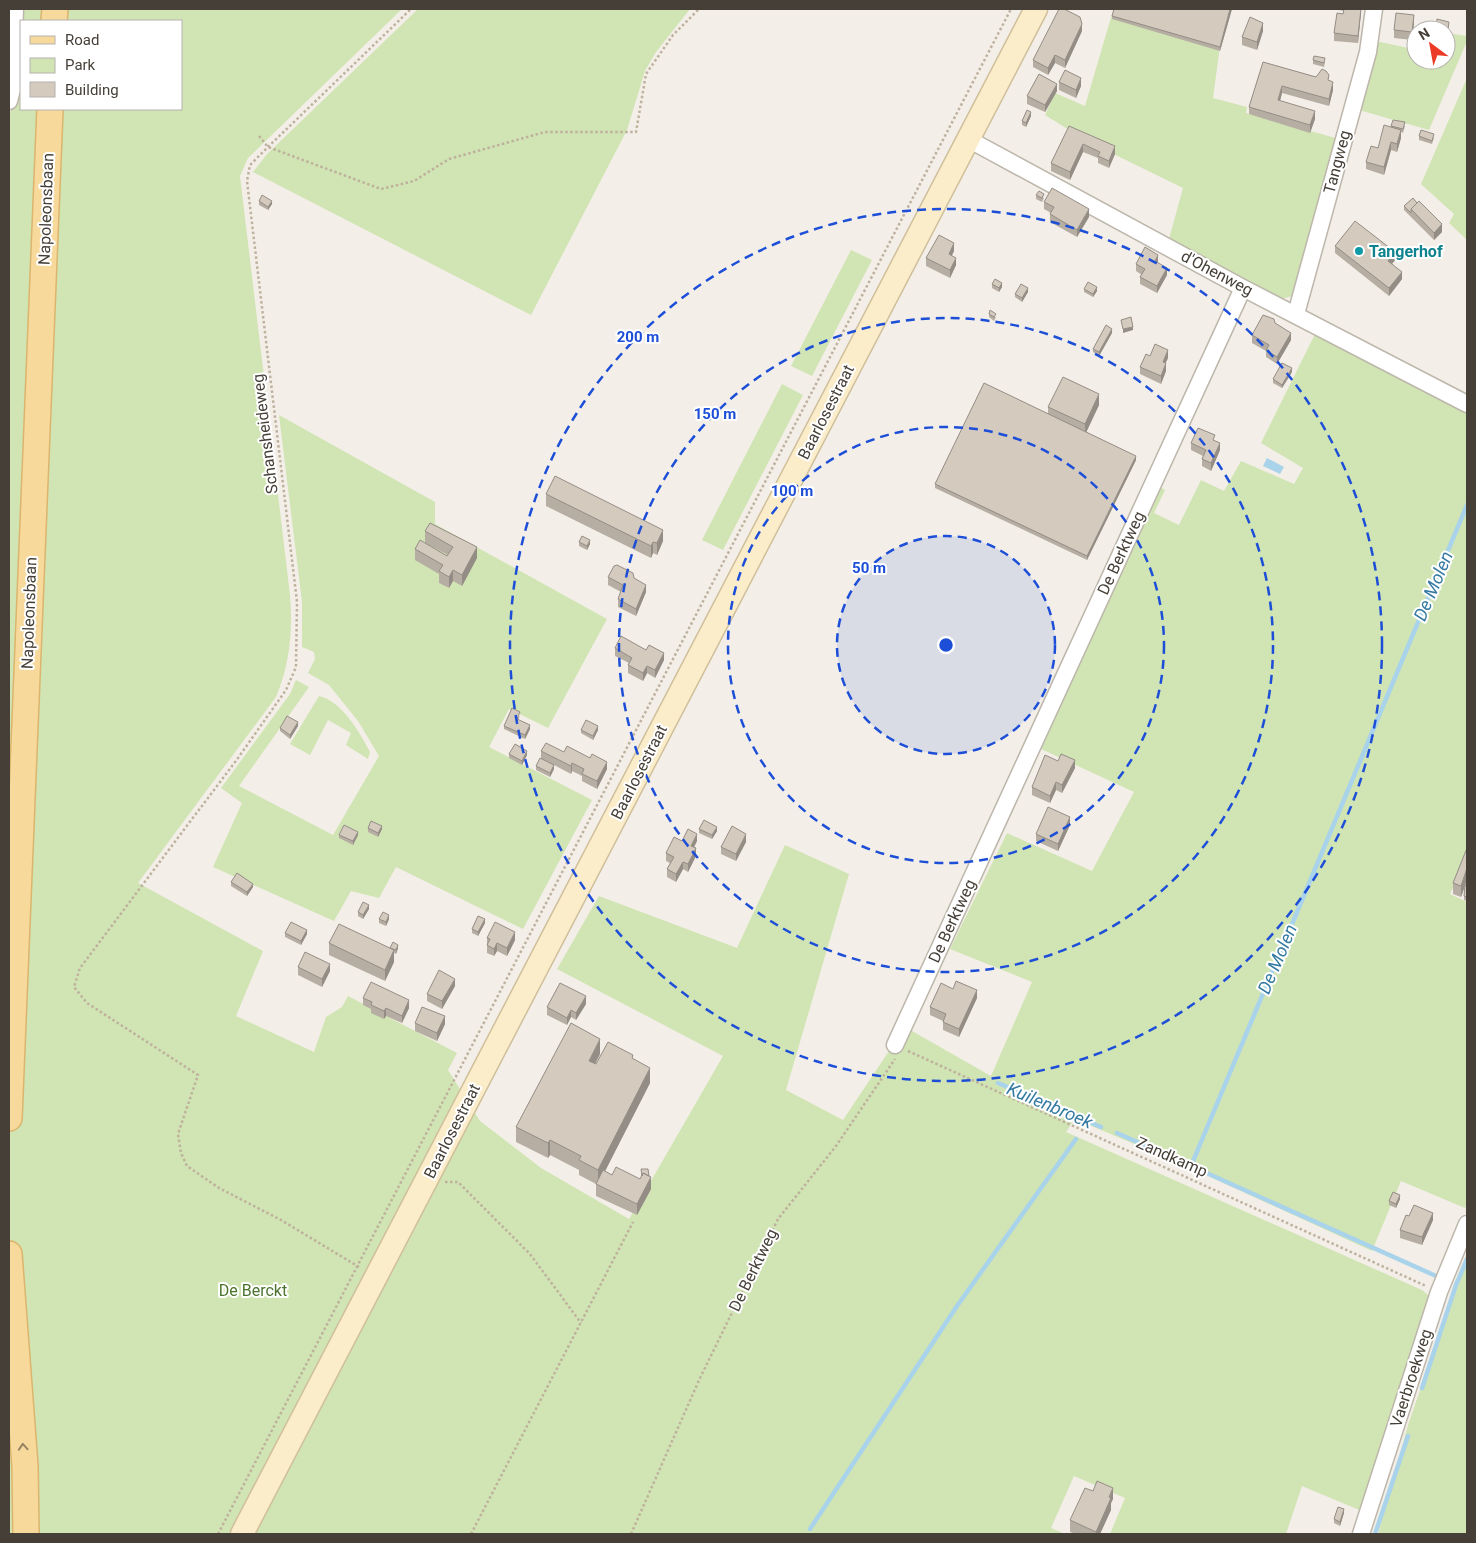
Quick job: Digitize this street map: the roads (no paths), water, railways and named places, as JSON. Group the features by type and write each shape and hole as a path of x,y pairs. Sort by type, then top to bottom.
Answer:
{"main road":[{"name":"Napoleonsbaan","path":"9,1118 50,110"},
{"path":"9,1254 26,1534"}],"street":[{"path":"9,101 12,89 15,9"},
{"name":"Baarlosestraat","path":"242,1534 1036,9"},
{"name":"Tangweg","path":"1296,314 1368,52 1374,9"},
{"name":"d'Ohenweg","path":"968,139 1243,288 1467,404"},
{"name":"De Berktweg","path":"896,1045 1243,288"},
{"name":"Vaerbroekweg","path":"1361,1534 1439,1292 1467,1224"}],"water":[{"path":"1267,458 1284,467 1280,474 1263,466"}],"waterway":[{"name":"De Molen","path":"1436,1276 1191,1166 1467,505"},
{"name":"Kuilenbroek","path":"998,1083 1101,1127"},
{"name":"Kuilenbroek","path":"1117,1133 1191,1166"},
{"path":"810,1529 957,1306 1076,1139"},
{"name":"De Molen","path":"1422,1388 1456,1285 1467,1259"},
{"name":"De Molen","path":"1375,1534 1408,1436"}],"place":[{"name":"Tangerhof","path":"1359,251"}],"park label":[{"name":"De Berckt","path":"253,1290"}]}
